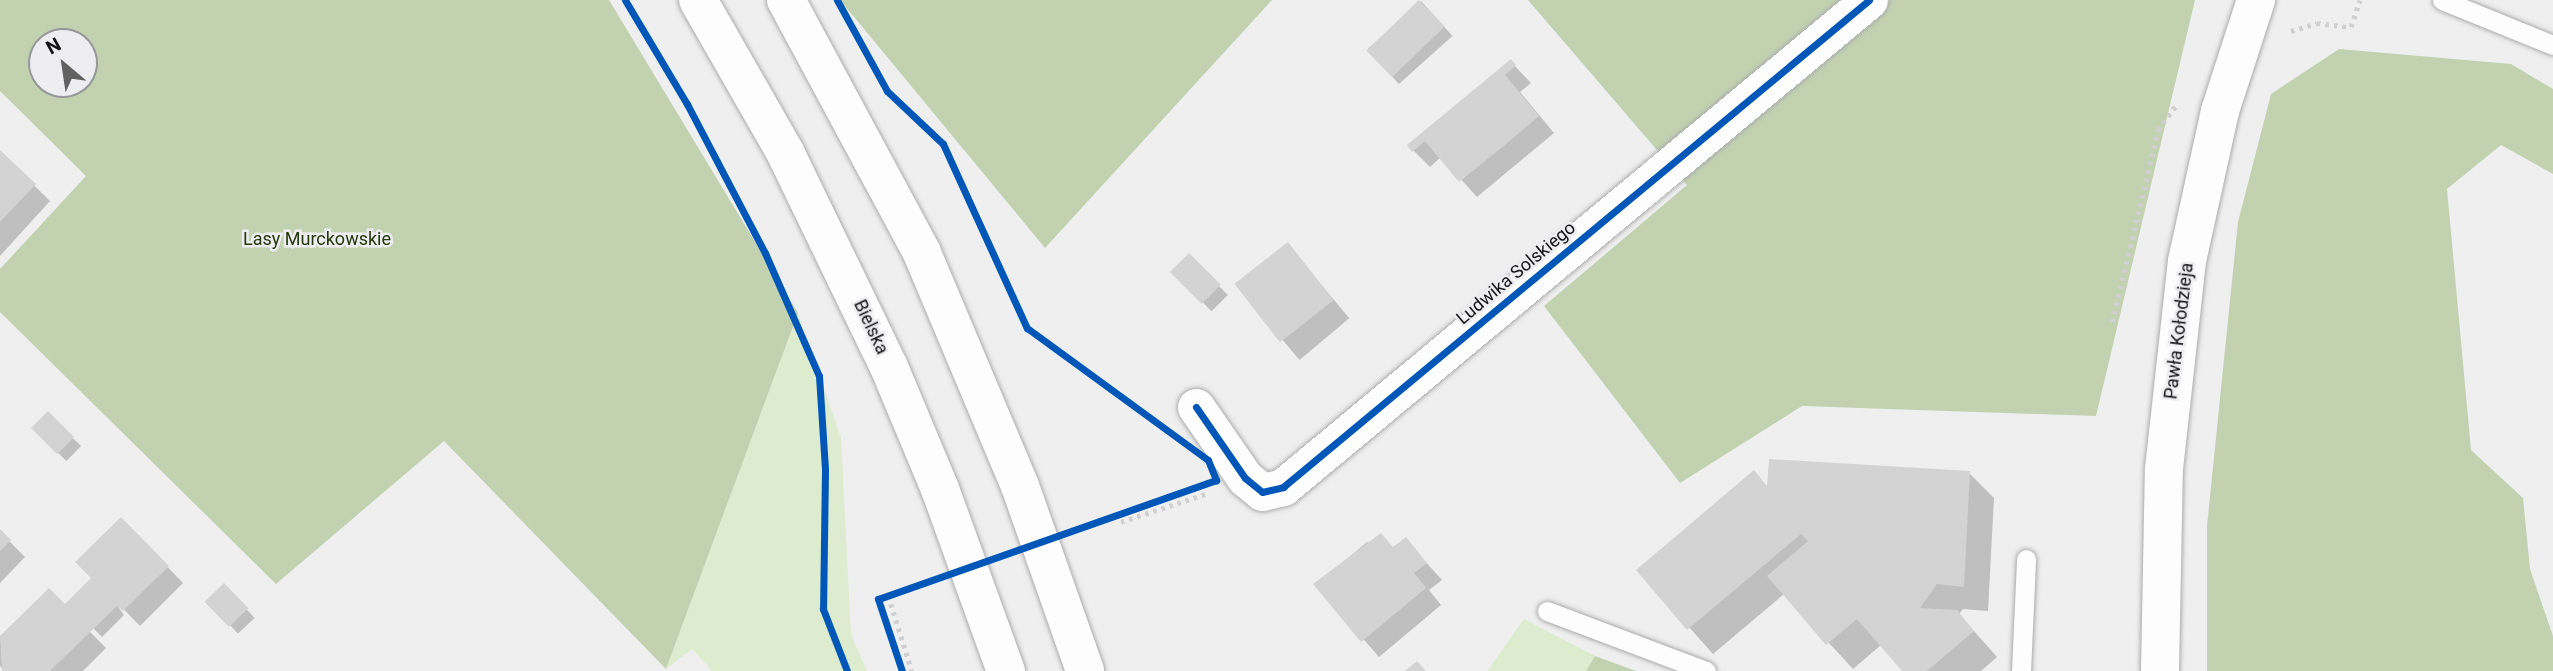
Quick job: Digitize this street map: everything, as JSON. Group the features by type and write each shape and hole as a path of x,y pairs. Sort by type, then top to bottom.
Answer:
{"main road":[{"name":"Bielska","path":"698,0 785,152 889,367 940,489 1006,671"},
{"path":"786,0 922,253 1025,497 1085,671"},
{"name":"Pawła Kołodzieja","path":"2160,671 2164,469 2187,261 2220,111 2256,0"}],"street":[{"name":"Ludwika Solskiego","path":"1196,407 1245,478 1262,492 1283,487 1869,0"}],"lane":[{"path":"2442,0 2553,45"},
{"path":"2021,671 2026,559"},
{"path":"1547,611 1706,671"}],"path":[{"path":"1121,522 1211,492"},
{"path":"891,604 912,671"}],"green space":[{"name":"Lasy Murckowskie","path":"0,0 609,0 798,313 666,669 444,441 276,584 0,312 0,269 86,176 0,91"},
{"path":"840,0 1272,0 1045,248"},
{"path":"1528,0 2195,0 2096,416 1802,406 1680,483 1544,306 1687,185"},
{"path":"2339,49 2511,64 2553,89 2553,174 2501,145 2447,189 2471,450 2523,498 2530,569 2553,636 2553,671 2207,671 2207,526 2238,222 2271,94"},
{"path":"798,313 841,438 851,635 867,671 712,671 692,649 666,669"},
{"path":"1524,619 1595,656 1586,671 1487,671"},
{"path":"1595,656 1636,671 1586,671"}],"building":[{"path":"1419,0 1445,27 1392,77 1366,51"},
{"path":"1511,59 1516,65 1505,75 1539,116 1459,182 1425,141 1412,152 1407,145"},
{"path":"0,150 36,184 0,222"},
{"path":"1288,242 1334,300 1280,342 1234,284"},
{"path":"1189,253 1221,285 1202,304 1170,272"},
{"path":"48,411 74,437 57,454 31,428"},
{"path":"1769,459 1970,471 1964,587 1937,584 1920,608 1957,610 1974,631 1927,671 1902,671 1857,619 1826,645 1767,576 1808,541 1801,534 1687,630 1636,570 1754,470 1767,486"},
{"path":"121,517 169,566 123,611 117,606 50,671 2,671 0,636 49,588 65,604 91,578 75,562"},
{"path":"0,529 11,540 0,551"},
{"path":"1381,533 1393,547 1406,537 1427,563 1414,573 1426,588 1361,642 1313,584"},
{"path":"224,583 248,608 229,627 205,602"},
{"path":"1417,661 1426,671 1405,671"}],"cycle path":[{"path":"625,0 687,104 765,253 819,376 825,470 823,609 847,671"},
{"path":"837,0 887,91 943,144 1027,328 1208,460 1216,480 878,599 902,671"},
{"path":"1196,407 1245,478 1262,492 1283,487 1869,0"}]}
